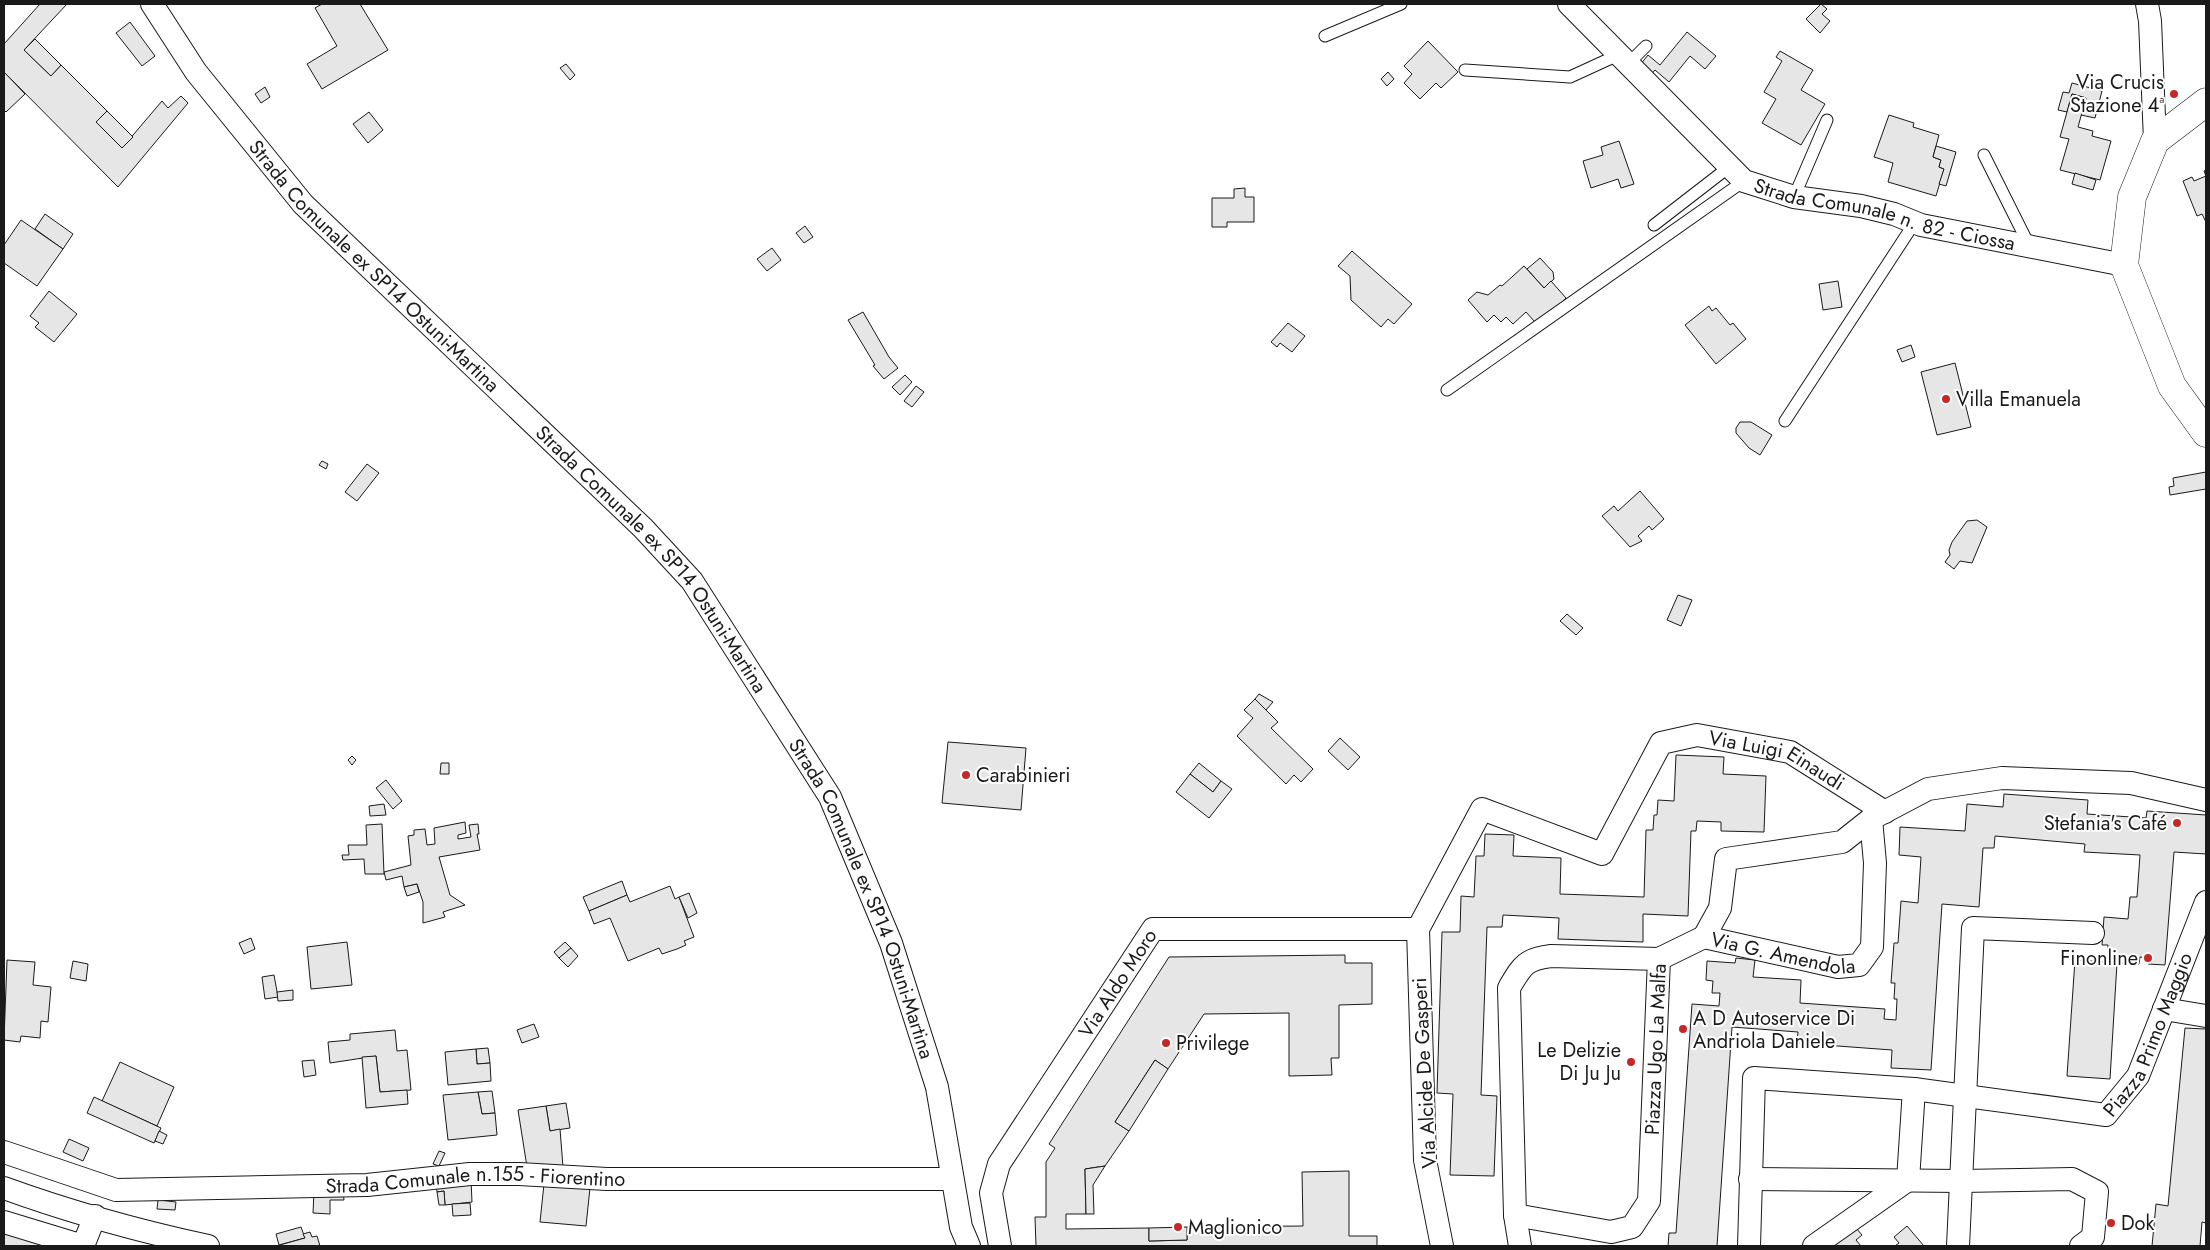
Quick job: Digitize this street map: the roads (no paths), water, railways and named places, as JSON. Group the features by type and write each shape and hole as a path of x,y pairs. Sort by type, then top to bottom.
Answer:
{"main road":[{"path":"2206,102 2154,141 2132,197 2124,265 2172,386 2206,433"}],"street":[{"name":"Strada Comunale ex SP14 Ostuni-Martina","path":"152,4 196,72 303,204 643,528 692,581 830,797 891,943 934,1078 963,1240"},
{"name":"Strada Comunale n. 82 - Ciossa","path":"1568,4 1736,174 1794,197 1861,206 1894,214 1914,222 2124,265"},
{"path":"2147,4 2150,21 2154,141"},
{"name":"Via Luigi Einaudi","path":"1418,929 1482,809 1602,854 1661,744 1697,735 1790,752 1878,816"},
{"name":"Via G. Amendola","path":"1878,816 1872,947 1860,965 1838,967 1704,937 1720,908 1726,859 1842,842 1878,816 1928,790 2002,778 2131,783 2206,800"},
{"name":"Piazza Primo Maggio","path":"1749,1246 1754,1078 1914,1089 2106,1115 2138,1076 2206,902"},
{"path":"1958,1246 1973,928 2093,933"},
{"name":"Via Aldo Moro","path":"1000,1246 991,1193 999,1164 1153,929 1418,929"},
{"name":"Via Alcide De Gasperi","path":"1418,929 1425,1160 1442,1246"},
{"path":"1659,958 1704,937"},
{"name":"Piazza Ugo La Malfa","path":"1515,1216 1611,1232 1632,1227 1649,1201 1659,958 1551,956 1535,958 1522,966 1509,988 1515,1216 1520,1246"},
{"path":"2164,1008 2206,1016"},
{"path":"1908,1180 1914,1089"},
{"name":"Strada Comunale n.155 - Fiorentino","path":"4,1152 116,1190 367,1185 470,1174 519,1174 607,1179 952,1178"},
{"path":"1750,1179 1961,1181 2072,1179 2097,1192 2093,1237 2081,1246"},
{"path":"1814,1246 1908,1180"},
{"path":"4,1188 170,1241 208,1246"},
{"path":"4,1222 83,1246 94,1216"}],"lane":[{"path":"1325,36 1401,4"},
{"path":"1464,70 1570,77 1623,60 1646,46"},
{"path":"1794,197 1827,120"},
{"path":"1984,155 2030,247"},
{"path":"1654,225 1736,174"},
{"path":"1447,390 1736,174"},
{"path":"1786,421 1914,222"}],"place":[{"name":"Via Crucis Stazione 4ª","path":"2174,94"},
{"name":"Villa Emanuela","path":"1946,399"},
{"name":"Carabinieri","path":"966,775"},
{"name":"Stefania's Café","path":"2177,823"},
{"name":"Finonline","path":"2148,958"},
{"name":"A D Autoservice Di Andriola Daniele","path":"1683,1029"},
{"name":"Privilege","path":"1166,1043"},
{"name":"Le Delizie Di Ju Ju","path":"1631,1062"},
{"name":"Dok","path":"2111,1223"},
{"name":"Maglionico","path":"1178,1227"}]}
